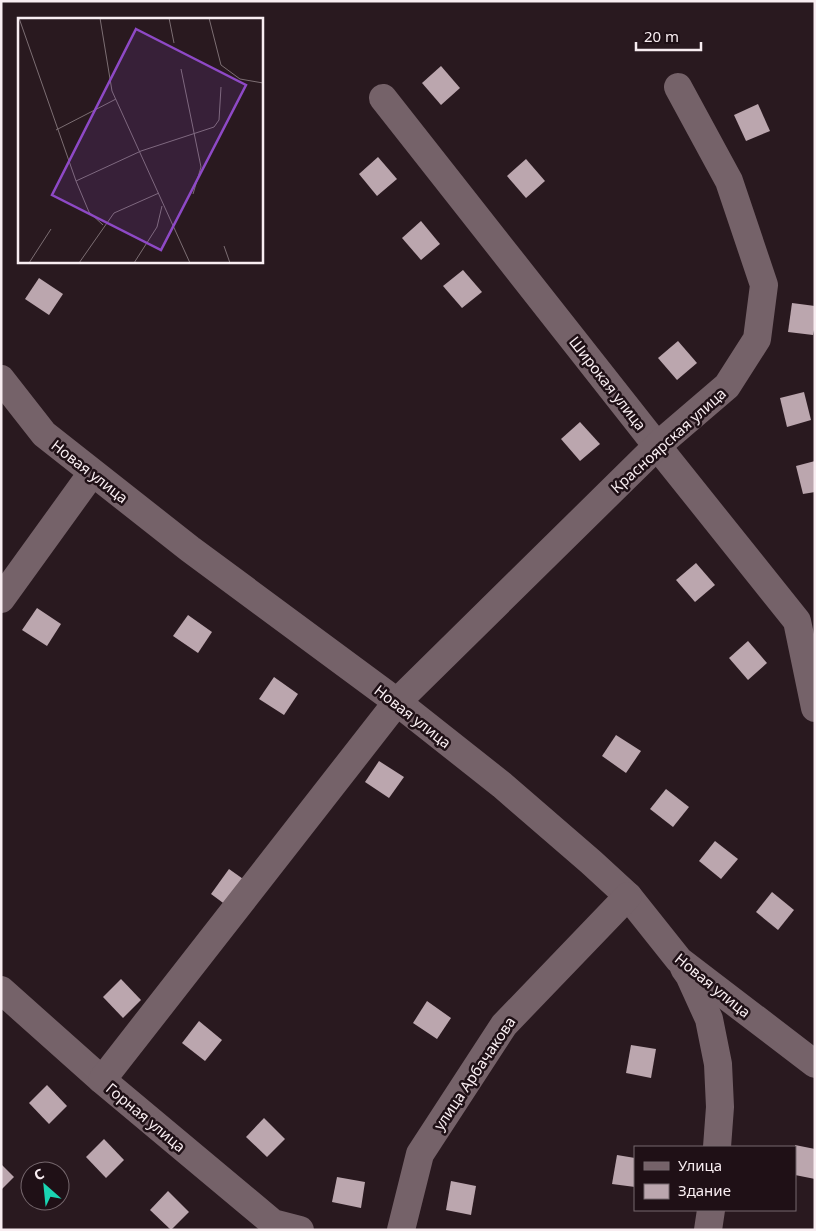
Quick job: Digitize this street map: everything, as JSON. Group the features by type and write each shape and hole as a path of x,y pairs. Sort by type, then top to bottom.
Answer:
{"street":[{"name":"Красноярская улица","path":"102,1080 397,702 658,446 727,386 757,339 764,285 729,181 678,87"},
{"name":"Широкая улица","path":"383,98 797,621 815,708"},
{"name":"Новая улица","path":"1,379 44,434 190,549 397,702 502,785 628,896 679,960 815,1064"},
{"path":"1,599 92,473"},
{"name":"улица Арбачакова","path":"401,1230 420,1154 504,1025 628,896"},
{"path":"679,960 689,975 709,1019 718,1064 720,1107 717,1146"},
{"name":"Горная улица","path":"1,990 102,1080 272,1223 300,1230"},
{"path":"708,1230 711,1211"}],"building":[{"path":"441,66 460,88 441,105 422,83"},
{"path":"758,104 770,131 746,141 734,115"},
{"path":"378,157 397,179 377,196 359,174"},
{"path":"526,159 545,181 526,198 507,176"},
{"path":"421,221 440,244 421,260 402,238"},
{"path":"463,270 482,292 462,308 443,286"},
{"path":"39,278 63,294 49,315 25,299"},
{"path":"792,303 815,306 813,335 788,332"},
{"path":"678,341 697,363 677,380 658,358"},
{"path":"804,392 811,420 787,427 780,398"},
{"path":"580,422 600,444 580,461 561,439"},
{"path":"815,461 815,492 803,494 796,466"},
{"path":"696,563 715,585 695,602 676,580"},
{"path":"37,608 61,624 47,646 22,630"},
{"path":"188,615 212,632 198,653 173,636"},
{"path":"748,641 767,663 748,680 729,658"},
{"path":"274,677 298,694 284,715 259,699"},
{"path":"616,735 641,751 626,773 602,756"},
{"path":"379,761 404,777 389,798 365,782"},
{"path":"666,789 689,807 673,827 650,809"},
{"path":"715,841 738,859 721,879 699,861"},
{"path":"229,869 253,886 234,911 211,894"},
{"path":"772,892 794,910 778,930 756,912"},
{"path":"121,979 141,1000 123,1018 103,997"},
{"path":"427,1001 451,1018 437,1039 413,1023"},
{"path":"199,1021 222,1040 205,1061 182,1043"},
{"path":"631,1045 656,1049 651,1078 626,1073"},
{"path":"47,1085 67,1106 49,1124 29,1103"},
{"path":"264,1118 285,1139 267,1157 246,1137"},
{"path":"104,1139 124,1160 106,1178 86,1157"},
{"path":"795,1146 815,1149 815,1179 796,1175"},
{"path":"617,1155 634,1158 634,1187 612,1184"},
{"path":"1,1164 14,1177 1,1190"},
{"path":"337,1177 365,1182 361,1208 332,1202"},
{"path":"451,1181 476,1186 471,1215 446,1210"},
{"path":"168,1191 189,1212 171,1230 150,1210"}]}
